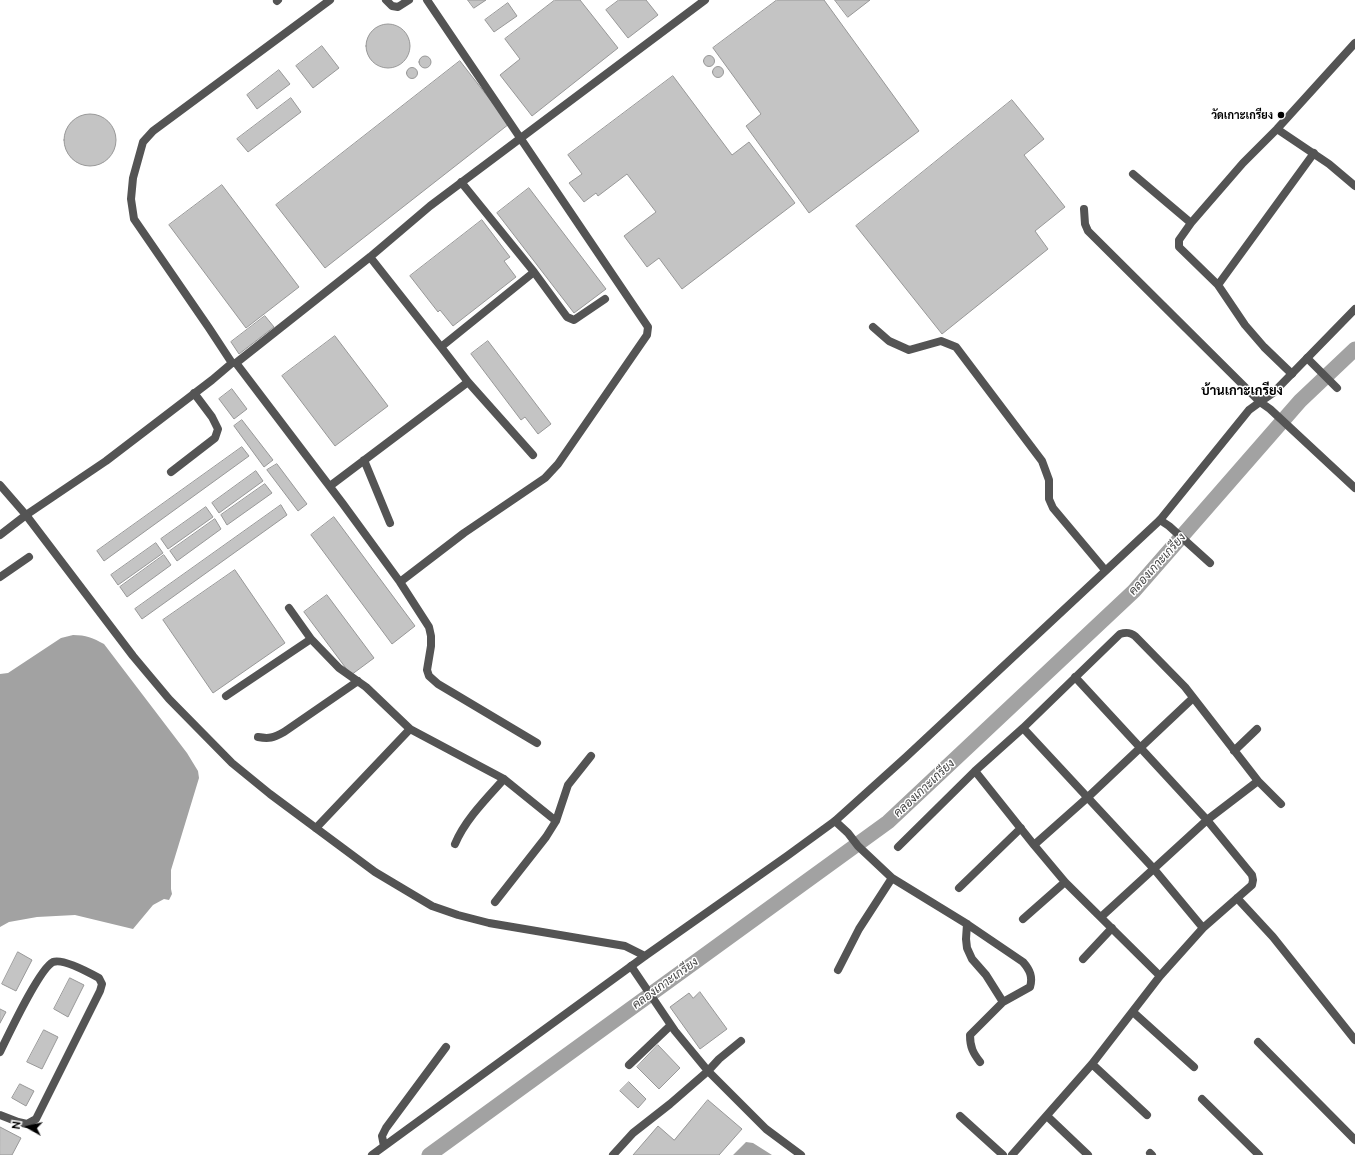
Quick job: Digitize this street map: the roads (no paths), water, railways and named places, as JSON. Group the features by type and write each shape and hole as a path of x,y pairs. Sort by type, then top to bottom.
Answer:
{"street":[{"path":"330,0 154,131 143,142 133,178 131,199 134,219 234,363 330,486 400,582 429,627 431,636 427,670 429,676 438,684 537,743"},
{"path":"386,0 392,6 398,7 409,0"},
{"path":"400,582 464,533 545,478 558,464 647,335 648,327 427,0"},
{"path":"0,535 26,515 106,461 234,363 461,182 705,0"},
{"path":"1292,374 1245,325 1218,285 1179,247 1179,240 1191,223 1243,163 1277,129 1355,43"},
{"path":"1277,129 1314,153 1355,186"},
{"path":"1218,285 1314,153"},
{"path":"1133,174 1191,223"},
{"path":"461,182 534,272 567,317 574,320 605,299"},
{"path":"1084,209 1085,224 1088,231 1260,402 1270,409 1354,485"},
{"path":"370,256 468,382 533,455"},
{"path":"441,346 534,272"},
{"path":"372,1155 631,966 788,856 834,821 921,743 1160,520 1249,410 1273,393 1355,309"},
{"path":"873,327 889,341 909,350 941,341 956,348 1042,461 1049,480 1049,498 1053,508 1105,570"},
{"path":"1307,358 1337,388"},
{"path":"330,486 468,382"},
{"path":"171,472 215,438 218,429 212,417 194,393"},
{"path":"364,460 390,523"},
{"path":"0,484 26,515 133,656 169,699 232,763 270,794 375,872 432,906 458,915 489,923 625,946 645,956"},
{"path":"1160,520 1169,526 1210,563"},
{"path":"0,576 29,557"},
{"path":"289,608 311,640 339,668 366,687 410,729 504,779 556,821"},
{"path":"898,847 975,770 1023,728 1120,634 1126,632 1135,636 1168,670 1193,698 1258,781 1281,804"},
{"path":"226,696 311,640"},
{"path":"1012,1155 1092,1064 1160,976 1203,928 1252,885 1253,880 1252,875 1207,820 1076,677"},
{"path":"258,737 268,739 284,732 358,681"},
{"path":"1034,845 1087,798 1139,747 1193,698"},
{"path":"1023,728 1154,869 1203,928"},
{"path":"316,828 410,729"},
{"path":"1234,751 1257,729"},
{"path":"495,902 546,837 556,821 568,785 591,756"},
{"path":"975,770 1065,882 1160,976"},
{"path":"455,844 458,837 481,804 504,779"},
{"path":"1101,917 1207,820 1258,781"},
{"path":"834,821 848,833 858,846 892,878 967,924 1023,962 1029,969 1032,980 1030,987 1003,1002 970,1035 971,1048 980,1062"},
{"path":"959,888 1021,828"},
{"path":"838,970 859,929 892,878"},
{"path":"1023,919 1065,882"},
{"path":"1237,898 1272,937 1355,1040"},
{"path":"967,924 967,948 972,960 986,975 1003,1002"},
{"path":"1083,959 1112,928"},
{"path":"0,1052 29,994 53,962 62,961 99,978 102,984 100,991 36,1119 27,1124 0,1115"},
{"path":"631,966 670,1025 708,1071 766,1129 801,1155"},
{"path":"1133,1012 1194,1067"},
{"path":"629,1065 670,1025"},
{"path":"614,1155 633,1133 670,1104 741,1041"},
{"path":"1258,1042 1355,1140"},
{"path":"384,1146 382,1136 386,1128 446,1047"},
{"path":"1092,1064 1147,1115"},
{"path":"1202,1100 1259,1155"},
{"path":"960,1116 1003,1155"},
{"path":"1047,1116 1088,1155"}],"waterway":[{"name":"คลองเกาะเกรียง","path":"429,1155 888,822 1134,591 1300,401 1355,349"}],"place":[{"name":"วัดเกาะเกรียง","path":"1281,115"}],"district":[{"name":"บ้านเกาะเกรียง","path":"1242,391"}]}
